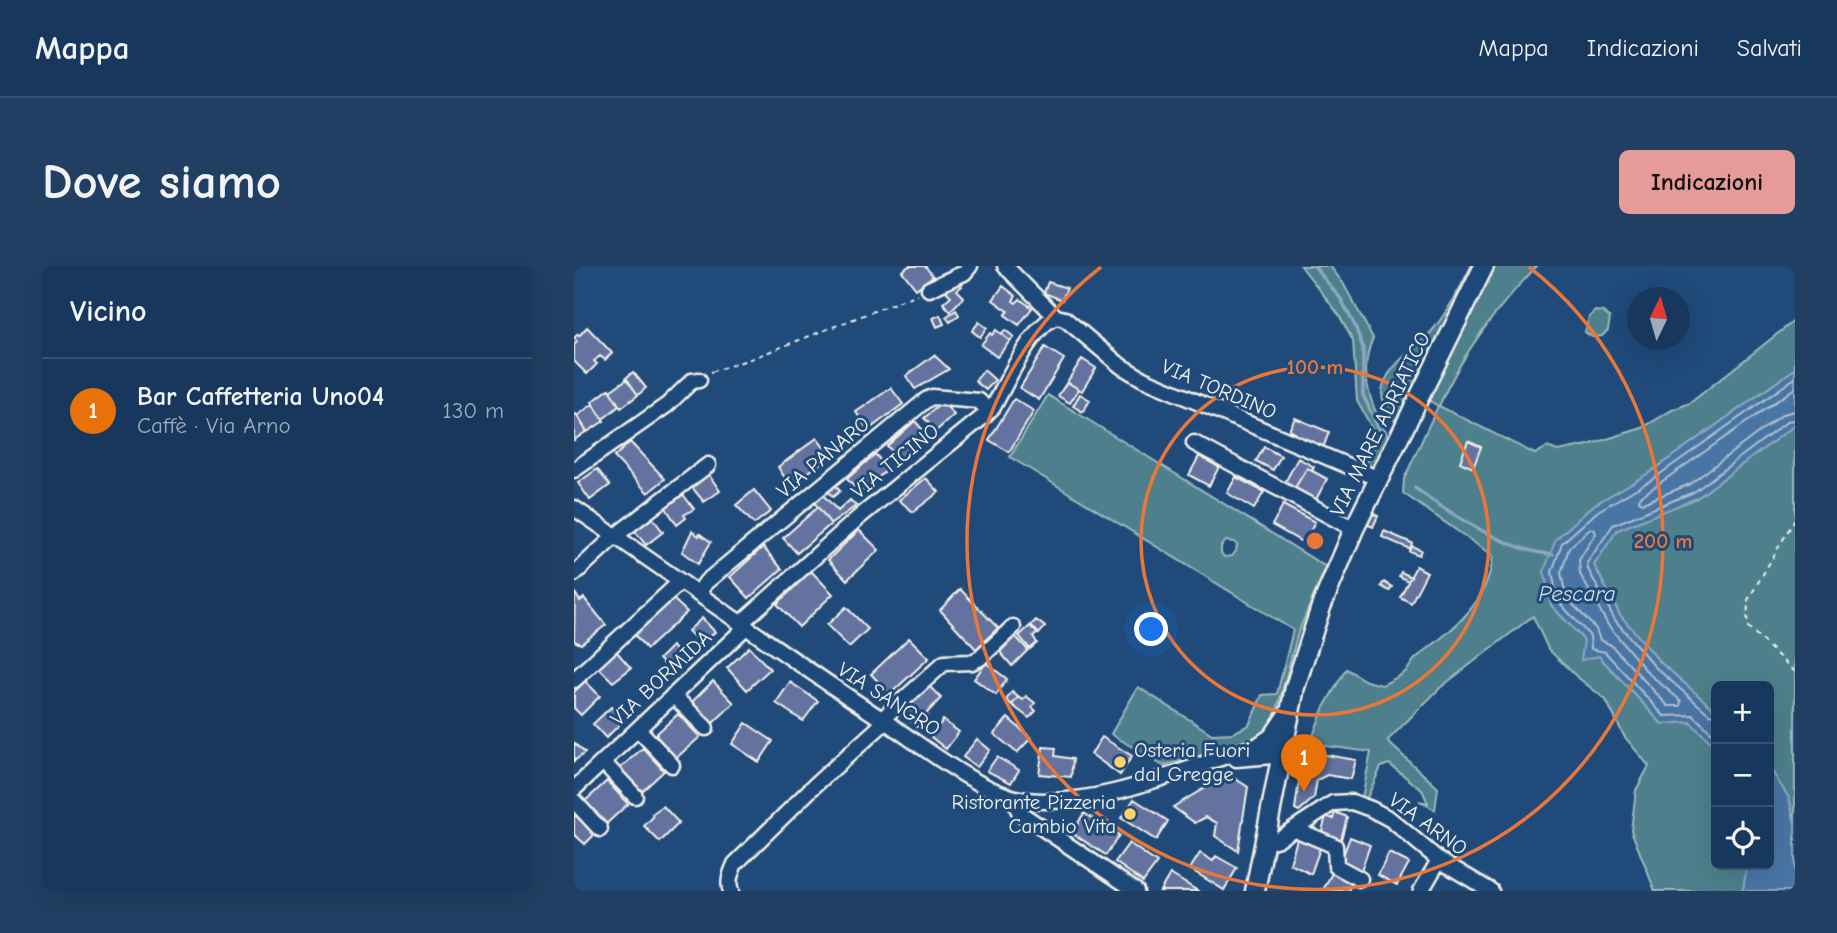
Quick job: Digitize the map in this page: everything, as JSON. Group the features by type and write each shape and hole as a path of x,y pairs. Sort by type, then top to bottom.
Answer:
{"main road":[{"name":"VIA MARE ADRIATICO","path":"1251,890 1264,843 1295,687 1321,607 1354,529 1484,266"}],"street":[{"path":"929,289 964,273 970,266"},
{"name":"VIA TORDINO","path":"1006,266 1056,317 1065,319 1121,366 1143,379 1379,479"},
{"name":"VIA TICINO","path":"744,625 858,518 989,411 1035,336 1043,325 1056,317"},
{"path":"574,470 667,405 692,381 699,380"},
{"name":"VIA PANARO","path":"698,594 706,582 926,400 932,397 979,401 989,411"},
{"path":"1194,443 1354,529"},
{"path":"574,574 615,536 708,465"},
{"name":"VIA SANGRO","path":"574,508 799,665 980,784 1013,799 1046,801 1091,796 1253,752 1268,743 1283,746"},
{"path":"574,680 680,582"},
{"name":"VIA BORMIDA","path":"574,789 744,625"},
{"path":"731,891 729,886 735,864 944,663 972,662 980,658 1013,627"},
{"path":"673,695 706,728"},
{"name":"VIA SANGRO","path":"1253,752 1270,736 1292,705"},
{"path":"638,729 672,765"},
{"path":"1253,752 1264,763 1275,789"},
{"path":"603,762 635,796"},
{"path":"1013,799 1020,813 1136,891"},
{"path":"574,800 600,829"},
{"name":"VIA ARNO","path":"1264,843 1278,839 1333,803 1352,802 1371,808 1390,820 1439,860 1491,891"},
{"path":"1295,829 1335,846 1336,866 1360,879"},
{"path":"1421,891 1439,860"}],"path":[{"path":"699,380 704,374 753,358 929,289"},
{"path":"1795,519 1748,600 1747,626 1795,672"}],"green space":[{"path":"1301,266 1330,266 1343,283 1373,338 1366,363 1366,376 1371,400 1388,435 1373,468 1345,460 1367,462 1377,437 1357,401 1353,341 1339,315"},
{"path":"1471,266 1537,266 1482,332 1459,367 1439,406 1535,454 1547,447 1558,451 1588,445 1642,428 1672,410 1690,403 1795,320 1795,369 1649,473 1594,505 1556,539 1551,605 1662,724 1690,722 1711,742 1711,870 1746,870 1743,891 1655,891 1631,830 1636,790 1649,766 1624,736 1606,700 1548,649 1533,616 1441,687 1387,741 1438,788 1435,810 1419,801 1428,803 1422,790 1389,764 1381,767 1366,800 1362,798 1371,752 1310,744 1323,709 1346,669 1366,681 1382,685 1401,675 1416,658 1466,615 1484,588 1490,573 1493,556 1403,493 1404,479 1438,406 1414,392 1395,421 1382,395 1384,382 1389,374 1431,332 1453,300"},
{"path":"1595,311 1603,312 1610,318 1608,330 1602,336 1592,337 1585,332 1589,317"},
{"path":"1048,395 1326,567 1298,633 1274,720 1262,734 1246,743 1163,766 1111,734 1138,687 1212,734 1233,733 1249,725 1262,695 1277,694 1293,630 1010,457","holes":["1226,541 1237,545 1236,551 1232,556 1224,557 1221,546"]},
{"path":"1795,425 1795,823 1789,798 1774,775 1774,681 1711,681 1711,707 1660,662 1620,615 1594,565 1617,530 1697,498"}],"water":[{"name":"Pescara","path":"1795,369 1795,425 1697,498 1617,530 1594,565 1620,615 1660,662 1711,707 1711,742 1690,722 1662,724 1599,656 1581,660 1584,640 1551,605 1544,571 1556,539 1594,505 1649,473"},
{"path":"1774,775 1789,798 1795,823 1795,891 1743,891 1746,870 1774,870"}],"building":[{"path":"909,266 925,266 933,276 916,289 902,271"},
{"path":"956,279 962,286 957,290 964,297 950,311 943,303 951,296 945,290"},
{"path":"1048,282 1067,288 1062,300 1044,293"},
{"path":"1003,286 1016,296 1013,301 1016,303 1020,299 1032,308 1019,325 1005,315 1008,311 993,300"},
{"path":"956,310 959,315 950,322 946,317"},
{"path":"940,315 944,324 937,327 933,318"},
{"path":"979,322 987,328 980,337 972,331"},
{"path":"587,327 612,353 605,360 600,356 594,361 597,364 587,374 574,361 574,345 577,342 574,338"},
{"path":"996,330 1010,341 997,357 981,345 990,333 992,335"},
{"path":"1005,330 1014,337 1010,341 1001,334"},
{"path":"1045,347 1064,359 1039,400 1020,388"},
{"path":"934,355 949,369 915,389 906,376"},
{"path":"1082,359 1096,368 1082,391 1067,382"},
{"path":"984,370 995,380 986,390 975,381"},
{"path":"633,372 646,388 638,395 626,378"},
{"path":"627,379 638,395 621,408 610,391"},
{"path":"1067,382 1079,389 1070,403 1058,396"},
{"path":"891,388 903,404 868,430 856,412"},
{"path":"609,389 619,406 603,419 592,402"},
{"path":"1080,394 1090,400 1083,412 1073,406"},
{"path":"1014,399 1034,411 1009,452 989,440"},
{"path":"943,402 954,415 936,431 924,418"},
{"path":"593,404 604,421 587,432 577,416"},
{"path":"576,414 587,431 574,440 574,415"},
{"path":"1295,418 1329,432 1323,448 1294,436 1295,433 1289,430"},
{"path":"915,421 928,436 900,460 887,446"},
{"path":"817,438 830,456 790,486 778,467"},
{"path":"1468,441 1481,447 1473,468 1460,462"},
{"path":"630,442 665,479 648,493 614,457"},
{"path":"1264,447 1281,456 1273,470 1256,461"},
{"path":"875,454 888,469 860,493 847,479"},
{"path":"1199,456 1219,467 1209,486 1189,475"},
{"path":"1298,458 1314,467 1312,471 1307,468 1293,491 1283,486"},
{"path":"1307,468 1327,479 1314,503 1293,491"},
{"path":"597,469 610,485 590,500 578,483"},
{"path":"707,472 720,491 704,502 690,485"},
{"path":"1236,477 1264,492 1254,509 1227,493"},
{"path":"926,478 939,492 913,512 899,500"},
{"path":"834,484 840,491 833,497 827,491"},
{"path":"754,490 771,511 754,524 736,505"},
{"path":"682,493 694,509 684,515 686,518 677,525 664,505"},
{"path":"822,494 838,511 850,500 856,506 831,524 814,502"},
{"path":"1283,505 1315,522 1304,543 1272,525"},
{"path":"818,507 831,524 797,553 783,538"},
{"path":"1371,513 1378,516 1373,527 1366,524"},
{"path":"652,517 663,532 646,545 634,530"},
{"path":"859,530 879,550 847,580 828,560"},
{"path":"692,531 711,542 698,564 682,552"},
{"path":"1384,531 1412,543 1410,549 1382,537"},
{"path":"1411,546 1421,550 1419,555 1409,551"},
{"path":"763,547 782,569 749,598 730,577"},
{"path":"1416,566 1427,572 1411,603 1400,597"},
{"path":"811,571 833,594 799,627 777,604"},
{"path":"1401,572 1411,577 1408,581 1399,576"},
{"path":"1384,582 1392,587 1389,591 1381,586"},
{"path":"960,589 998,628 976,649 940,610"},
{"path":"575,593 580,601 584,598 606,625 581,644 574,641"},
{"path":"672,598 687,612 647,649 633,633"},
{"path":"846,607 868,629 849,647 827,625"},
{"path":"702,618 715,632 701,644 688,631"},
{"path":"1036,620 1045,627 1039,634 1031,625"},
{"path":"1030,626 1038,634 1033,636 1037,643 1030,649 1019,636"},
{"path":"1015,636 1028,650 1012,666 1000,652"},
{"path":"909,638 929,658 890,694 871,674"},
{"path":"672,646 676,652 680,649 689,658 673,673 659,659"},
{"path":"749,647 770,669 747,690 727,668"},
{"path":"616,651 631,668 613,682 598,667"},
{"path":"986,663 1007,679 996,695 974,679"},
{"path":"585,681 600,696 581,715 574,708 574,692"},
{"path":"713,681 734,703 712,724 692,702"},
{"path":"790,682 818,701 803,721 776,703"},
{"path":"929,686 941,698 917,727 903,713"},
{"path":"1012,692 1018,697 1012,705 1006,700"},
{"path":"1026,696 1035,703 1032,707 1036,711 1029,718 1012,705 1018,697 1023,700"},
{"path":"611,707 624,720 606,738 593,724"},
{"path":"678,714 700,737 676,758 655,735"},
{"path":"1008,718 1031,738 1017,753 994,734"},
{"path":"943,720 959,732 946,749 931,737"},
{"path":"746,723 773,741 759,762 732,744"},
{"path":"1102,737 1132,756 1120,775 1091,754"},
{"path":"977,739 990,750 977,767 963,757"},
{"path":"574,743 585,753 574,761"},
{"path":"1043,747 1056,748 1055,756 1073,759 1071,777 1039,774"},
{"path":"643,748 664,771 641,792 619,769"},
{"path":"1303,751 1356,760 1351,779 1327,775 1317,780 1314,798 1299,811 1295,809"},
{"path":"997,757 1019,770 1011,783 987,771"},
{"path":"1228,774 1248,787 1238,851 1215,836 1217,823 1206,817 1195,823 1173,807"},
{"path":"607,781 628,804 605,825 584,802"},
{"path":"1134,799 1168,821 1156,840 1121,818"},
{"path":"663,806 679,823 660,842 644,826 653,817 652,814"},
{"path":"1335,812 1347,817 1340,843 1320,838 1326,816 1333,819"},
{"path":"1084,813 1119,835 1106,855 1072,833"},
{"path":"574,814 595,834 585,844 574,834"},
{"path":"1350,837 1370,845 1361,871 1341,861"},
{"path":"1297,839 1320,848 1311,874 1290,864"},
{"path":"1129,843 1157,863 1143,882 1115,862"},
{"path":"1200,853 1213,861 1216,856 1237,868 1224,890 1190,869"},
{"path":"1389,853 1409,863 1397,885 1378,875"},
{"path":"1332,873 1352,882 1348,891 1323,890"},
{"path":"1170,874 1198,891 1160,891"}],"waterway":[{"path":"1314,266 1341,299 1355,326 1363,348 1363,395 1382,435"},
{"path":"1415,488 1481,530 1519,547 1553,554"}],"place":[{"name":"Osteria Fuori dal Gregge","path":"1120,762"},
{"name":"Bar Caffetteria Uno04","path":"1304,792"},
{"name":"Ristorante Pizzeria Cambio Vita","path":"1130,814"}]}
